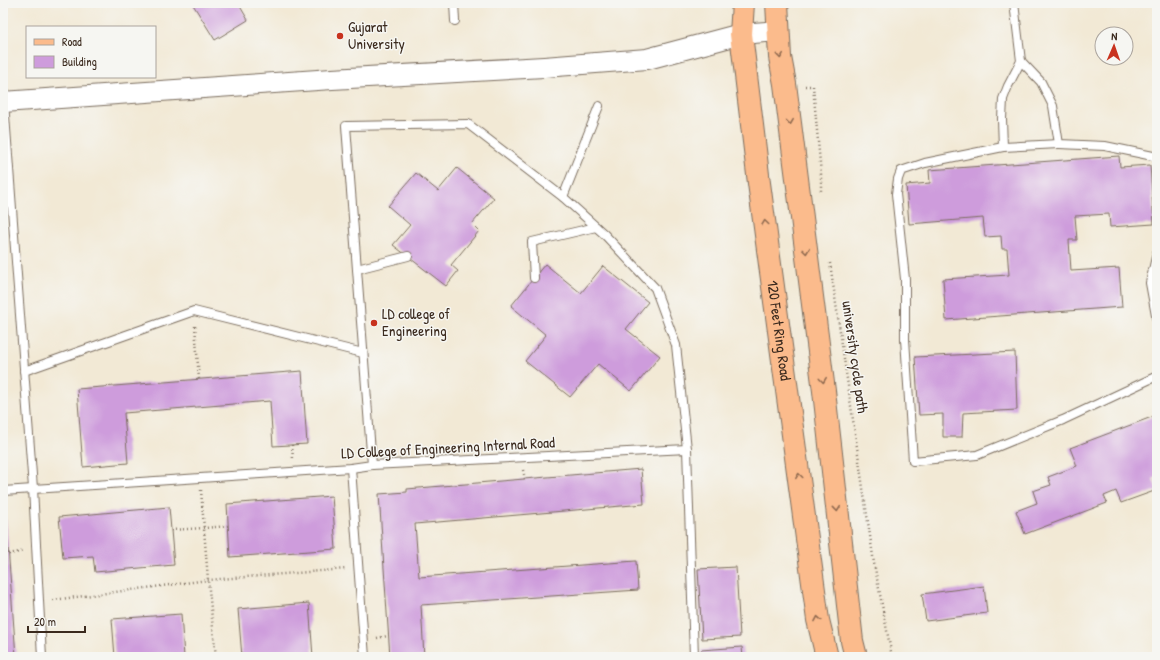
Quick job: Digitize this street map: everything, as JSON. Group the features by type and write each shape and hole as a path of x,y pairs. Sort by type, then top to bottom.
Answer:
{"main road":[{"name":"120 Feet Ring Road","path":"743,3 741,34 759,183 818,620 827,657"},
{"path":"777,3 780,57 785,84 824,391 852,641 856,657"}],"street":[{"path":"3,102 647,59 741,34 778,31"}],"lane":[{"path":"454,3 455,21"},
{"path":"1003,147 1003,99 1021,61 1014,3"},
{"path":"1021,61 1041,82 1053,106 1058,144"},
{"path":"3,102 33,488 42,657"},
{"path":"563,197 599,106"},
{"path":"372,465 346,126 468,124 563,197 596,227 655,288 676,345 687,449 694,657"},
{"path":"1157,158 1105,146 1058,144 1003,147 925,163 901,170 896,194 905,279 906,347 913,461 977,454 1063,420 1157,376"},
{"path":"534,278 532,242 596,227"},
{"path":"1157,253 1150,283 1157,321"},
{"path":"357,269 408,256"},
{"path":"24,371 194,311 364,353"},
{"name":"LD College of Engineering Internal Road","path":"3,491 351,468 372,465 687,449"},
{"path":"351,468 366,657"}],"path":[{"path":"785,84 813,86 821,174 821,199"},
{"name":"university cycle path","path":"830,262 874,563 892,657"},
{"path":"194,311 199,379"},
{"path":"200,478 216,657"},
{"path":"171,530 228,526"},
{"path":"39,601 208,580 359,568"}],"building":[{"path":"192,3 238,3 248,20 215,40"},
{"path":"1119,156 1120,167 1150,165 1154,224 1110,227 1109,214 1075,216 1077,240 1069,240 1071,271 1119,268 1122,307 946,320 943,279 1009,275 1007,249 1002,249 1001,236 985,237 983,218 909,224 906,185 930,183 929,170"},
{"path":"457,168 494,198 472,224 479,231 451,265 458,271 446,286 393,245 410,225 388,206 416,173 438,191"},
{"path":"545,264 581,293 603,266 648,302 626,329 660,356 631,391 598,364 570,397 525,361 546,335 511,306"},
{"path":"1015,352 1017,410 963,413 962,437 943,437 943,414 919,415 915,357"},
{"path":"302,371 307,444 273,446 270,401 124,413 128,463 83,467 77,389"},
{"path":"1157,415 1157,477 1153,479 1157,490 1121,503 1116,491 1104,496 1107,503 1025,534 1016,511 1037,503 1033,491 1051,485 1048,477 1077,466 1070,448"},
{"path":"641,469 644,504 415,524 419,577 636,561 638,590 421,605 424,657 390,657 379,494 407,492 407,489"},
{"path":"332,496 336,549 230,557 227,504"},
{"path":"169,507 174,565 95,572 93,556 63,558 59,517"},
{"path":"3,519 6,519 16,657 3,657"},
{"path":"736,567 740,637 702,639 698,569"},
{"path":"984,586 987,613 926,621 922,594"},
{"path":"309,603 313,657 242,657 238,609"},
{"path":"181,614 184,657 115,657 112,619"},
{"path":"742,647 743,657 702,657 701,650"}],"place":[{"name":"Gujarat University","path":"340,36"},
{"name":"LD college of Engineering","path":"374,323"}]}
